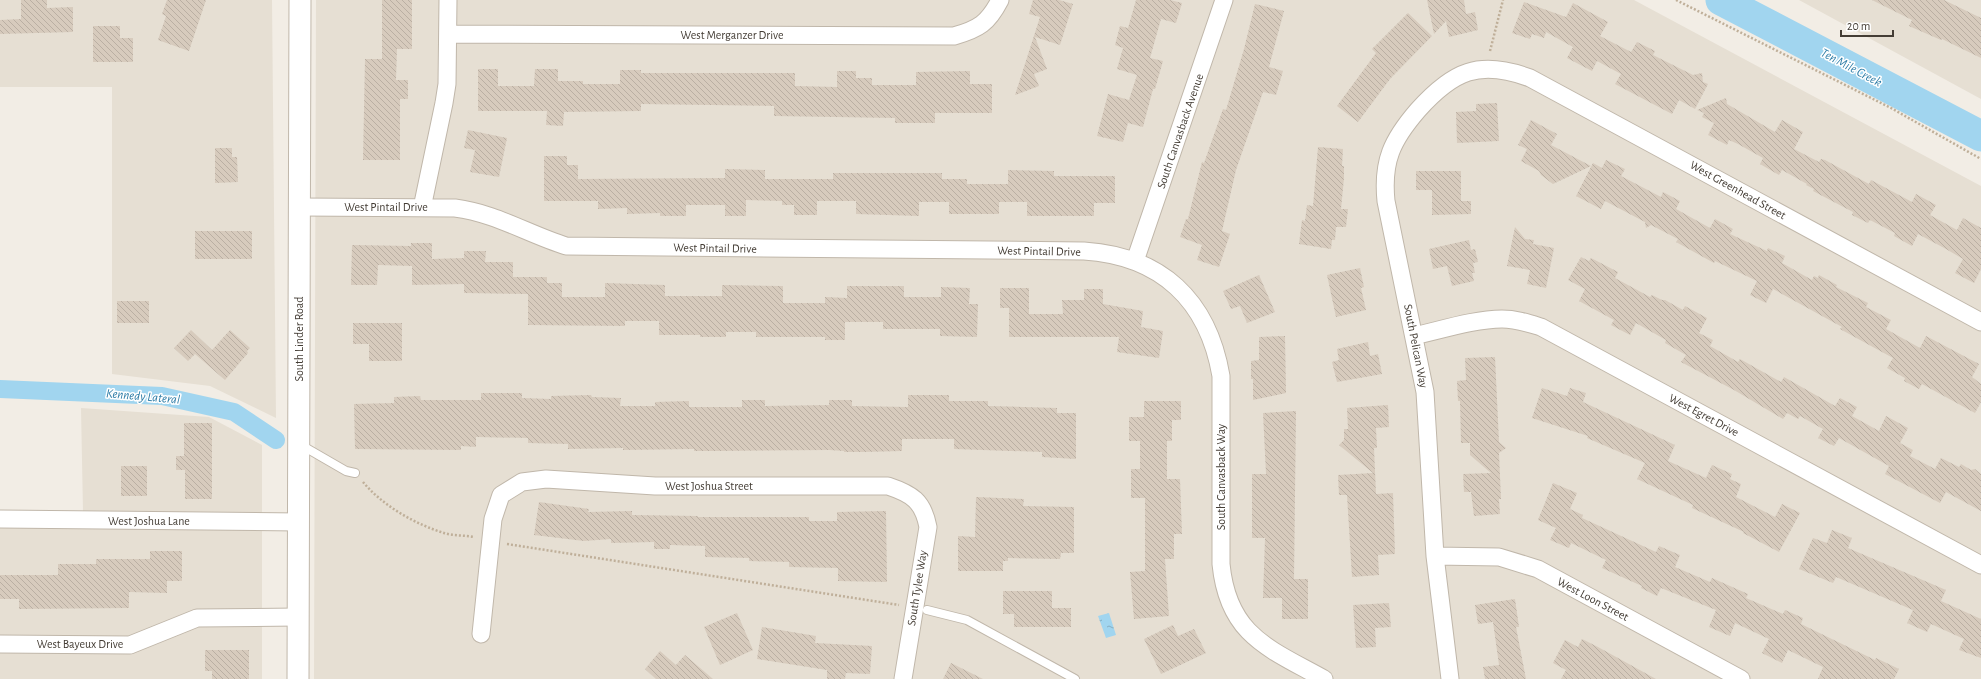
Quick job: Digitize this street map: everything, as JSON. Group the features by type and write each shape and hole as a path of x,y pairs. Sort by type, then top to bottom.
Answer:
{"street":[{"name":"South Linder Road","path":"298,679 300,0"},
{"path":"422,208 447,84 448,0"},
{"name":"West Merganzer Drive","path":"448,34 954,36 975,30 990,18 1000,0"},
{"name":"South Canvasback Avenue","path":"1135,261 1224,0"},
{"name":"West Greenhead Street","path":"1491,68 1511,71 1530,78 1981,322"},
{"name":"South Pelican Way","path":"1450,679 1435,556 1425,392 1386,201 1384,180 1387,160 1394,141 1437,90 1459,76 1472,71 1491,68"},
{"name":"West Pintail Drive","path":"300,207 454,208 474,210 494,216 546,240 566,246 1084,251 1104,252 1135,261"},
{"name":"South Canvasback Way","path":"1135,261 1161,275 1191,302 1208,331 1217,356 1221,376 1221,564 1223,584 1229,604 1239,621 1252,636 1268,649 1324,679"},
{"name":"West Egret Drive","path":"1414,336 1481,321 1501,319 1522,321 1541,327 1981,566"},
{"name":"West Joshua Street","path":"481,634 492,519 501,494 522,482 546,479 655,486 888,486 903,491 917,500"},
{"name":"South Tylee Way","path":"903,679 928,528 925,514 917,500"},
{"name":"West Joshua Lane","path":"0,520 299,522"},
{"name":"West Loon Street","path":"1435,556 1499,557 1538,569 1742,679"},
{"name":"West Bayeux Drive","path":"0,644 130,644 197,618 298,617"}],"lane":[{"path":"299,443 346,471 355,473"},
{"path":"927,610 967,620 1074,679"}],"path":[{"path":"1490,51 1503,0"},
{"path":"1676,0 1891,108 1981,159"},
{"path":"355,473 367,488 398,512 422,525 445,533 478,538"},
{"path":"503,544 904,605"}],"shaded area":[{"path":"0,0 272,0 276,418 210,386 112,374 112,87 0,87"},
{"path":"316,0 1634,0 1981,186 1981,679 314,679"},
{"path":"1799,0 1981,0 1981,99"},
{"path":"81,408 209,417 262,445 262,679 0,679 0,511 83,511"}],"water":[{"path":"1109,613 1116,635 1106,638 1098,616"}],"building":[{"path":"21,0 47,0 47,8 73,7 73,32 0,34 0,20 21,19"},
{"path":"167,0 206,0 189,51 158,40 166,16 162,14"},
{"path":"382,0 412,0 412,49 397,49 396,80 408,80 408,99 400,99 400,160 363,160 365,59 382,59"},
{"path":"1033,0 1059,0 1073,4 1060,45 1035,37 1047,69 1034,74 1039,86 1015,95 1040,17 1029,14"},
{"path":"1136,0 1170,0 1182,3 1176,23 1161,19 1150,58 1163,61 1155,89 1153,89 1143,127 1128,123 1123,142 1097,136 1108,94 1129,100 1137,75 1117,69 1123,48 1115,45 1120,26 1128,28"},
{"path":"1427,0 1464,0 1466,14 1475,12 1478,30 1449,37 1446,21 1434,34"},
{"path":"1872,0 1944,0 1981,18 1981,58 1942,39 1941,40 1909,26 1912,20"},
{"path":"1524,2 1566,17 1573,3 1608,22 1600,36 1631,52 1637,42 1655,51 1653,55 1693,75 1702,73 1703,82 1708,84 1695,109 1679,100 1672,114 1615,84 1621,74 1597,61 1592,71 1567,58 1573,47 1546,32 1544,38 1532,34 1530,39 1512,33"},
{"path":"1255,4 1284,11 1269,67 1283,71 1276,95 1263,92 1236,170 1222,231 1230,234 1219,267 1197,260 1202,245 1180,237 1186,219 1188,219 1202,162 1204,163 1223,109 1226,110 1244,49"},
{"path":"1408,13 1432,36 1390,79 1358,122 1337,106 1376,53 1372,49"},
{"path":"93,26 120,26 120,38 133,38 133,62 93,62"},
{"path":"478,69 498,69 498,86 534,86 535,69 558,69 558,81 583,81 583,84 620,84 620,70 641,70 641,73 795,73 795,86 837,87 837,71 856,71 856,78 872,78 872,85 916,85 916,72 970,71 970,84 992,84 992,113 935,113 935,123 895,123 895,118 774,116 774,106 641,104 641,111 564,112 563,126 546,125 547,111 478,111"},
{"path":"1726,98 1727,104 1775,132 1782,120 1803,132 1794,149 1819,162 1821,159 1825,160 1869,184 1871,180 1912,202 1916,194 1936,205 1930,215 1957,230 1963,218 1981,228 1981,269 1974,283 1955,273 1963,259 1946,249 1918,234 1912,246 1894,236 1895,233 1870,220 1868,223 1852,215 1853,212 1813,191 1814,189 1806,185 1807,184 1782,170 1779,175 1760,164 1763,158 1738,144 1729,140 1727,145 1708,135 1714,123 1702,117 1704,113 1697,110"},
{"path":"1497,103 1499,141 1457,143 1456,112 1476,111 1476,104"},
{"path":"1531,120 1557,134 1551,145 1591,166 1553,184 1541,175 1539,171 1521,161 1527,149 1518,145"},
{"path":"468,130 507,138 499,177 470,172 475,150 464,148"},
{"path":"1318,147 1343,149 1342,166 1344,166 1344,178 1341,209 1348,209 1346,227 1336,227 1335,240 1332,240 1331,249 1299,244 1302,220 1305,221 1307,205 1313,206"},
{"path":"215,148 232,148 232,157 237,157 238,182 215,183"},
{"path":"544,156 567,156 567,165 578,165 578,179 725,178 725,169 765,170 765,179 833,179 833,173 942,173 942,179 967,179 967,184 1008,184 1008,170 1054,171 1054,176 1115,176 1115,203 1094,203 1094,216 1027,216 1027,202 999,202 999,214 949,214 949,202 919,202 919,216 856,214 856,201 817,201 817,215 794,215 794,205 782,205 782,201 746,200 746,216 725,216 725,205 686,205 686,216 660,216 660,213 627,214 627,208 598,209 598,201 544,201"},
{"path":"1606,160 1625,169 1621,176 1661,197 1663,192 1680,201 1676,209 1710,228 1715,219 1733,229 1730,234 1767,251 1768,248 1785,256 1782,263 1812,280 1814,276 1818,278 1819,275 1837,285 1836,287 1868,303 1866,307 1891,320 1886,329 1920,348 1926,336 1979,364 1972,377 1981,384 1981,402 1975,413 1922,384 1919,389 1904,381 1905,378 1887,368 1893,358 1840,329 1842,327 1773,289 1766,303 1750,295 1757,281 1715,261 1714,263 1676,242 1678,239 1651,225 1646,228 1645,222 1605,201 1601,209 1576,196 1593,163 1602,168"},
{"path":"1416,171 1461,171 1461,201 1471,201 1471,214 1432,215 1432,190 1416,190"},
{"path":"1515,227 1525,239 1534,240 1533,244 1554,248 1546,288 1527,284 1530,270 1507,266"},
{"path":"195,231 252,231 252,259 195,259"},
{"path":"1469,240 1471,250 1475,249 1478,262 1473,263 1475,273 1472,273 1474,281 1452,286 1447,266 1433,269 1429,249"},
{"path":"411,243 432,243 432,259 464,258 464,251 486,251 485,262 513,262 513,277 547,277 547,283 562,283 562,297 605,297 605,283 665,285 665,296 722,296 722,285 783,286 783,303 825,303 825,297 847,298 847,286 904,286 904,297 941,297 941,287 970,288 969,304 978,304 977,337 940,336 940,329 883,329 883,322 845,322 845,340 825,340 825,337 756,337 756,332 726,332 726,337 700,337 700,335 659,335 659,321 625,321 625,326 528,325 528,294 464,293 464,284 412,285 412,266 378,265 377,285 351,285 352,245 411,246"},
{"path":"1581,257 1589,261 1591,258 1618,272 1615,278 1650,297 1652,295 1665,300 1683,310 1685,306 1707,318 1699,333 1713,340 1710,346 1738,362 1740,359 1781,382 1784,377 1835,406 1840,398 1857,407 1852,416 1879,431 1886,416 1908,428 1900,443 1913,450 1910,456 1935,469 1941,458 1959,467 1961,464 1971,470 1975,469 1981,474 1981,511 1946,492 1940,503 1885,474 1889,466 1839,438 1834,446 1818,438 1823,429 1800,416 1798,419 1787,413 1783,419 1734,390 1681,362 1686,355 1665,343 1666,340 1636,323 1630,335 1611,325 1614,320 1579,301 1585,289 1568,280"},
{"path":"1360,268 1364,287 1361,288 1366,310 1336,317 1327,275"},
{"path":"1259,275 1275,312 1247,323 1240,306 1231,309 1223,291"},
{"path":"1000,288 1029,288 1029,314 1063,314 1062,300 1084,300 1084,289 1103,289 1103,304 1143,311 1141,327 1163,331 1159,358 1117,352 1119,337 1009,337 1009,308 1000,308"},
{"path":"117,301 149,301 149,323 117,323"},
{"path":"353,323 402,323 402,361 369,361 369,344 353,344"},
{"path":"191,330 212,350 230,330 250,348 247,351 248,353 225,380 195,354 188,361 174,348"},
{"path":"1285,336 1286,393 1253,400 1251,361 1259,360 1259,337"},
{"path":"1368,342 1370,356 1378,354 1382,374 1337,382 1332,362 1339,360 1337,349"},
{"path":"1495,357 1499,442 1506,448 1499,453 1501,499 1499,499 1500,514 1474,516 1471,492 1464,492 1463,474 1491,473 1470,455 1470,443 1461,443 1460,401 1458,401 1457,381 1466,380 1465,358"},
{"path":"1542,388 1567,396 1570,388 1586,393 1583,402 1675,445 1668,461 1706,478 1712,465 1732,474 1730,479 1741,484 1736,497 1775,517 1782,504 1800,513 1779,552 1743,533 1744,532 1692,508 1693,505 1637,479 1645,463 1587,438 1588,436 1532,418"},
{"path":"481,393 522,393 522,398 551,399 551,396 591,395 592,397 621,398 620,406 655,406 655,402 689,401 689,407 742,407 742,400 765,400 765,406 829,405 829,400 852,400 852,406 908,407 908,395 949,395 949,401 988,401 988,406 1057,408 1057,413 1076,413 1076,459 1042,457 1042,452 954,449 954,439 902,439 902,451 863,452 829,450 694,451 694,449 568,449 568,444 528,443 528,438 476,437 476,447 461,446 461,450 355,449 354,404 394,403 394,397 420,396 421,400 481,400"},
{"path":"1144,401 1181,401 1181,420 1172,420 1172,441 1167,441 1167,479 1180,479 1182,534 1174,534 1174,559 1165,559 1169,616 1134,619 1130,572 1145,571 1145,498 1131,498 1131,469 1140,469 1140,441 1129,441 1129,417 1144,417"},
{"path":"1388,405 1389,427 1376,428 1377,448 1374,448 1376,494 1393,493 1395,554 1378,555 1379,575 1352,577 1347,495 1339,495 1338,475 1373,473 1339,445 1344,440 1344,429 1348,429 1347,408"},
{"path":"1296,411 1294,579 1308,579 1308,619 1282,619 1282,598 1263,598 1265,538 1252,538 1252,474 1266,474 1263,413"},
{"path":"184,423 212,423 212,499 185,499 185,470 176,470 176,456 184,456"},
{"path":"121,466 147,466 147,496 121,496"},
{"path":"1553,483 1577,493 1570,509 1583,515 1582,518 1656,552 1659,546 1680,555 1675,567 1710,582 1712,578 1748,594 1746,598 1783,614 1785,610 1803,618 1801,624 1875,660 1876,658 1899,669 1894,679 1818,679 1823,667 1788,650 1782,663 1762,653 1769,639 1735,623 1730,636 1709,627 1716,610 1661,588 1657,596 1641,588 1642,586 1602,568 1606,560 1571,543 1569,548 1550,540 1556,528 1538,520"},
{"path":"976,497 1024,499 1023,506 1074,507 1074,553 1061,553 1060,559 1008,558 1008,561 1003,561 1003,571 958,571 958,536 975,537"},
{"path":"539,502 589,509 588,512 632,511 632,515 698,517 809,517 809,521 837,521 837,512 886,511 887,582 838,581 838,568 789,567 789,562 749,561 749,558 705,557 705,546 670,545 670,549 654,549 654,542 611,543 611,539 584,541 534,535"},
{"path":"1832,530 1852,538 1848,548 1946,590 1941,601 1981,619 1981,658 1959,650 1964,639 1931,624 1927,632 1907,623 1913,610 1836,577 1833,583 1799,569 1813,538 1827,543"},
{"path":"150,551 182,551 182,581 167,581 167,593 129,592 129,608 19,609 19,599 0,599 0,575 58,575 58,564 96,564 96,559 150,559"},
{"path":"1003,591 1052,591 1052,608 1071,608 1071,627 1014,627 1014,614 1003,614"},
{"path":"1515,599 1519,627 1516,627 1526,679 1485,679 1483,667 1499,665 1493,622 1478,624 1475,605"},
{"path":"1389,603 1391,627 1375,628 1376,647 1356,648 1353,605"},
{"path":"737,613 753,650 720,665 704,627"},
{"path":"1173,625 1178,636 1194,629 1206,653 1161,674 1144,639"},
{"path":"762,627 816,636 815,643 872,646 870,674 846,673 845,679 827,679 827,670 757,659"},
{"path":"1582,639 1656,679 1561,679 1566,670 1553,663 1565,640 1578,647"},
{"path":"205,650 249,650 249,679 212,679 212,671 205,671"},
{"path":"660,651 676,665 685,655 713,679 656,679 645,669"},
{"path":"951,663 983,679 943,679"}],"waterway":[{"name":"Ten Mile Creek","path":"1721,0 1981,136"},
{"name":"Kennedy Lateral","path":"0,389 162,396 234,412 276,440"}]}
